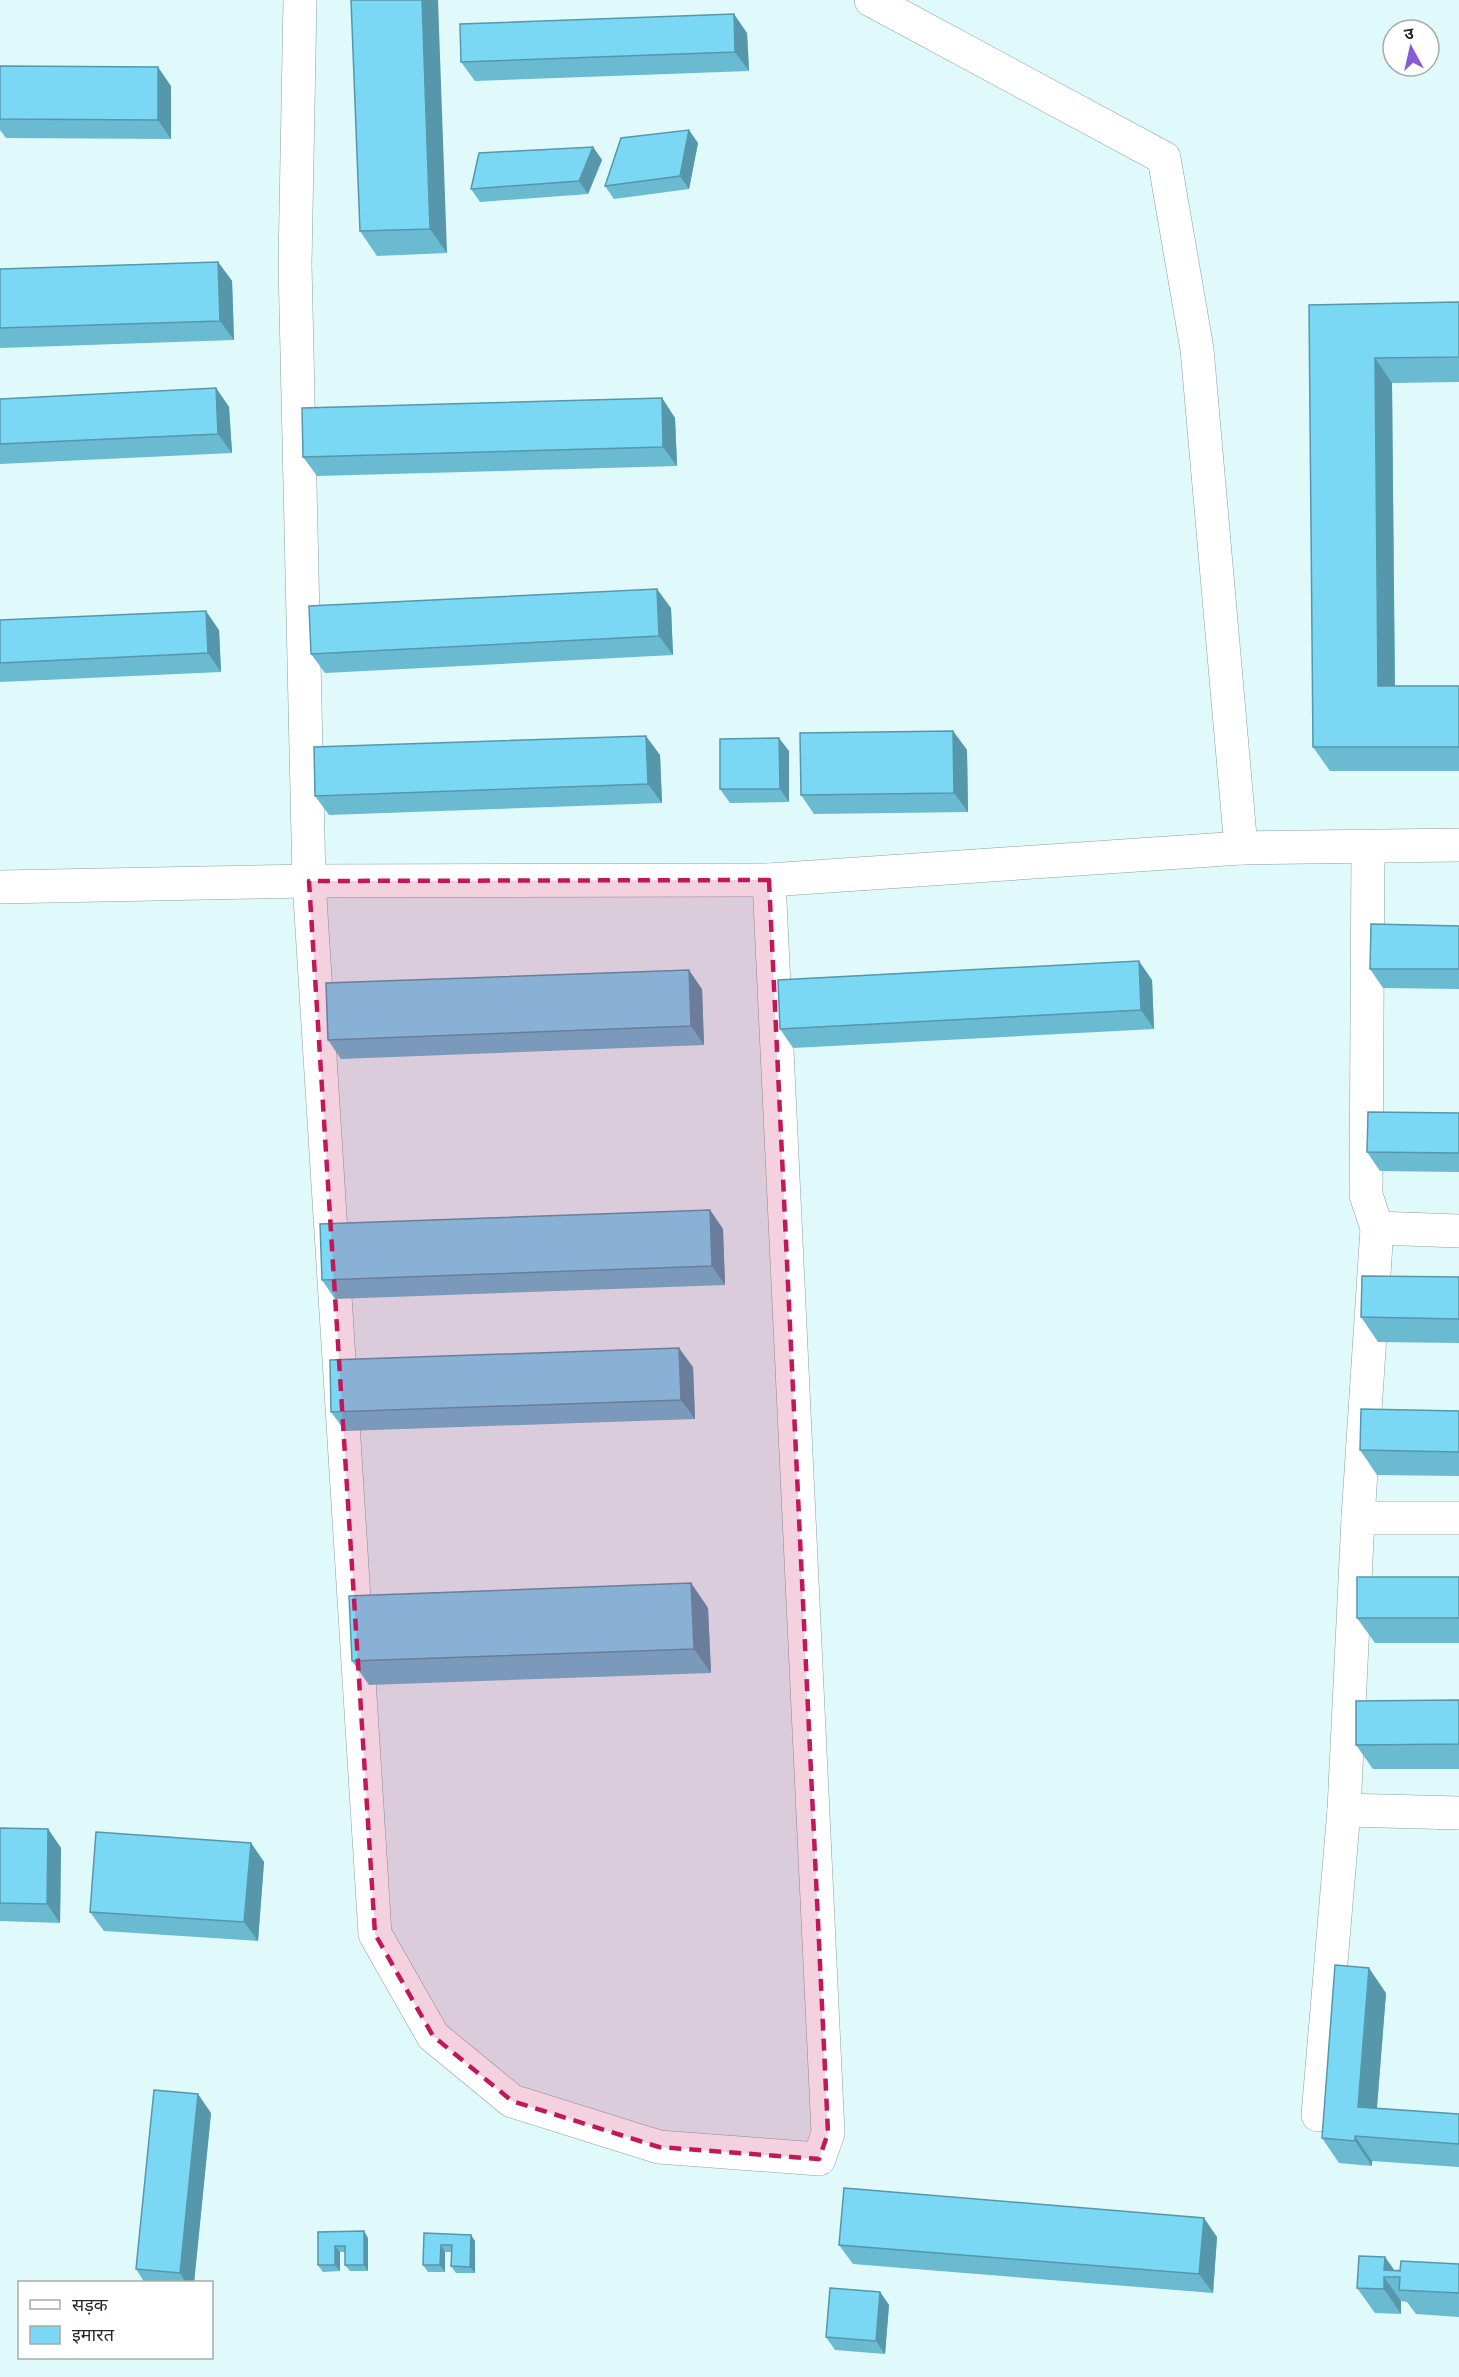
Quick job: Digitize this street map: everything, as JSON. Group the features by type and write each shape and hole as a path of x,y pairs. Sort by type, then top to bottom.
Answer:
{"street":[{"path":"300,0 295,264 309,881 375,1934 434,2036 512,2101 659,2147 819,2159 828,2133 770,880"},
{"path":"871,0 1164,158 1197,349 1241,848"},
{"path":"0,887 309,881 770,880 1241,848 1459,845"},
{"path":"1318,2115 1344,1810 1358,1518 1377,1228 1366,1195 1368,847"},
{"path":"1377,1228 1459,1231"},
{"path":"1358,1518 1459,1518"},
{"path":"1344,1810 1459,1812"}],"highlighted area":[{"path":"769,880 828,2133 819,2159 659,2147 512,2101 433,2036 375,1934 309,881"}],"building":[{"path":"351,0 422,0 430,229 360,231"},
{"path":"734,14 735,52 461,62 460,24"},
{"path":"0,66 158,67 158,120 0,119"},
{"path":"689,130 680,176 605,186 621,138"},
{"path":"593,147 579,181 471,189 479,153"},
{"path":"218,262 220,321 0,328 0,269"},
{"path":"1459,302 1459,357 1375,358 1378,686 1459,686 1459,747 1313,747 1309,305"},
{"path":"216,388 218,434 0,444 0,399"},
{"path":"662,398 663,447 303,457 302,408"},
{"path":"657,589 659,636 311,654 309,606"},
{"path":"206,611 208,653 0,663 0,620"},
{"path":"953,731 954,793 801,795 800,733"},
{"path":"646,736 648,784 315,796 314,747"},
{"path":"779,738 780,789 720,789 720,739"},
{"path":"1371,924 1459,926 1459,969 1370,969"},
{"path":"1139,961 1141,1010 780,1029 778,980"},
{"path":"689,970 691,1026 328,1040 326,983"},
{"path":"1368,1112 1459,1113 1459,1153 1367,1152"},
{"path":"710,1210 712,1266 322,1280 320,1224"},
{"path":"1362,1276 1459,1277 1459,1319 1361,1317"},
{"path":"679,1348 681,1400 331,1412 330,1360"},
{"path":"1361,1409 1459,1411 1459,1452 1360,1450"},
{"path":"1357,1577 1459,1577 1459,1618 1357,1618"},
{"path":"691,1583 694,1649 352,1661 349,1596"},
{"path":"1459,1700 1459,1744 1356,1745 1356,1701"},
{"path":"0,1828 48,1829 47,1904 0,1903"},
{"path":"96,1832 251,1843 244,1922 90,1912"},
{"path":"1335,1965 1369,1968 1358,2107 1459,2114 1459,2144 1355,2136 1355,2141 1322,2138"},
{"path":"154,2090 198,2094 180,2273 136,2269"},
{"path":"844,2188 1204,2218 1199,2274 839,2245"},
{"path":"364,2231 364,2265 345,2265 345,2246 335,2246 335,2265 318,2265 318,2232"},
{"path":"424,2233 471,2235 470,2267 451,2266 452,2245 441,2245 440,2265 423,2265"},
{"path":"1359,2256 1385,2257 1384,2270 1400,2271 1401,2261 1459,2264 1459,2293 1399,2290 1400,2277 1384,2277 1384,2289 1357,2288"},
{"path":"830,2288 880,2292 876,2341 826,2337"}]}
